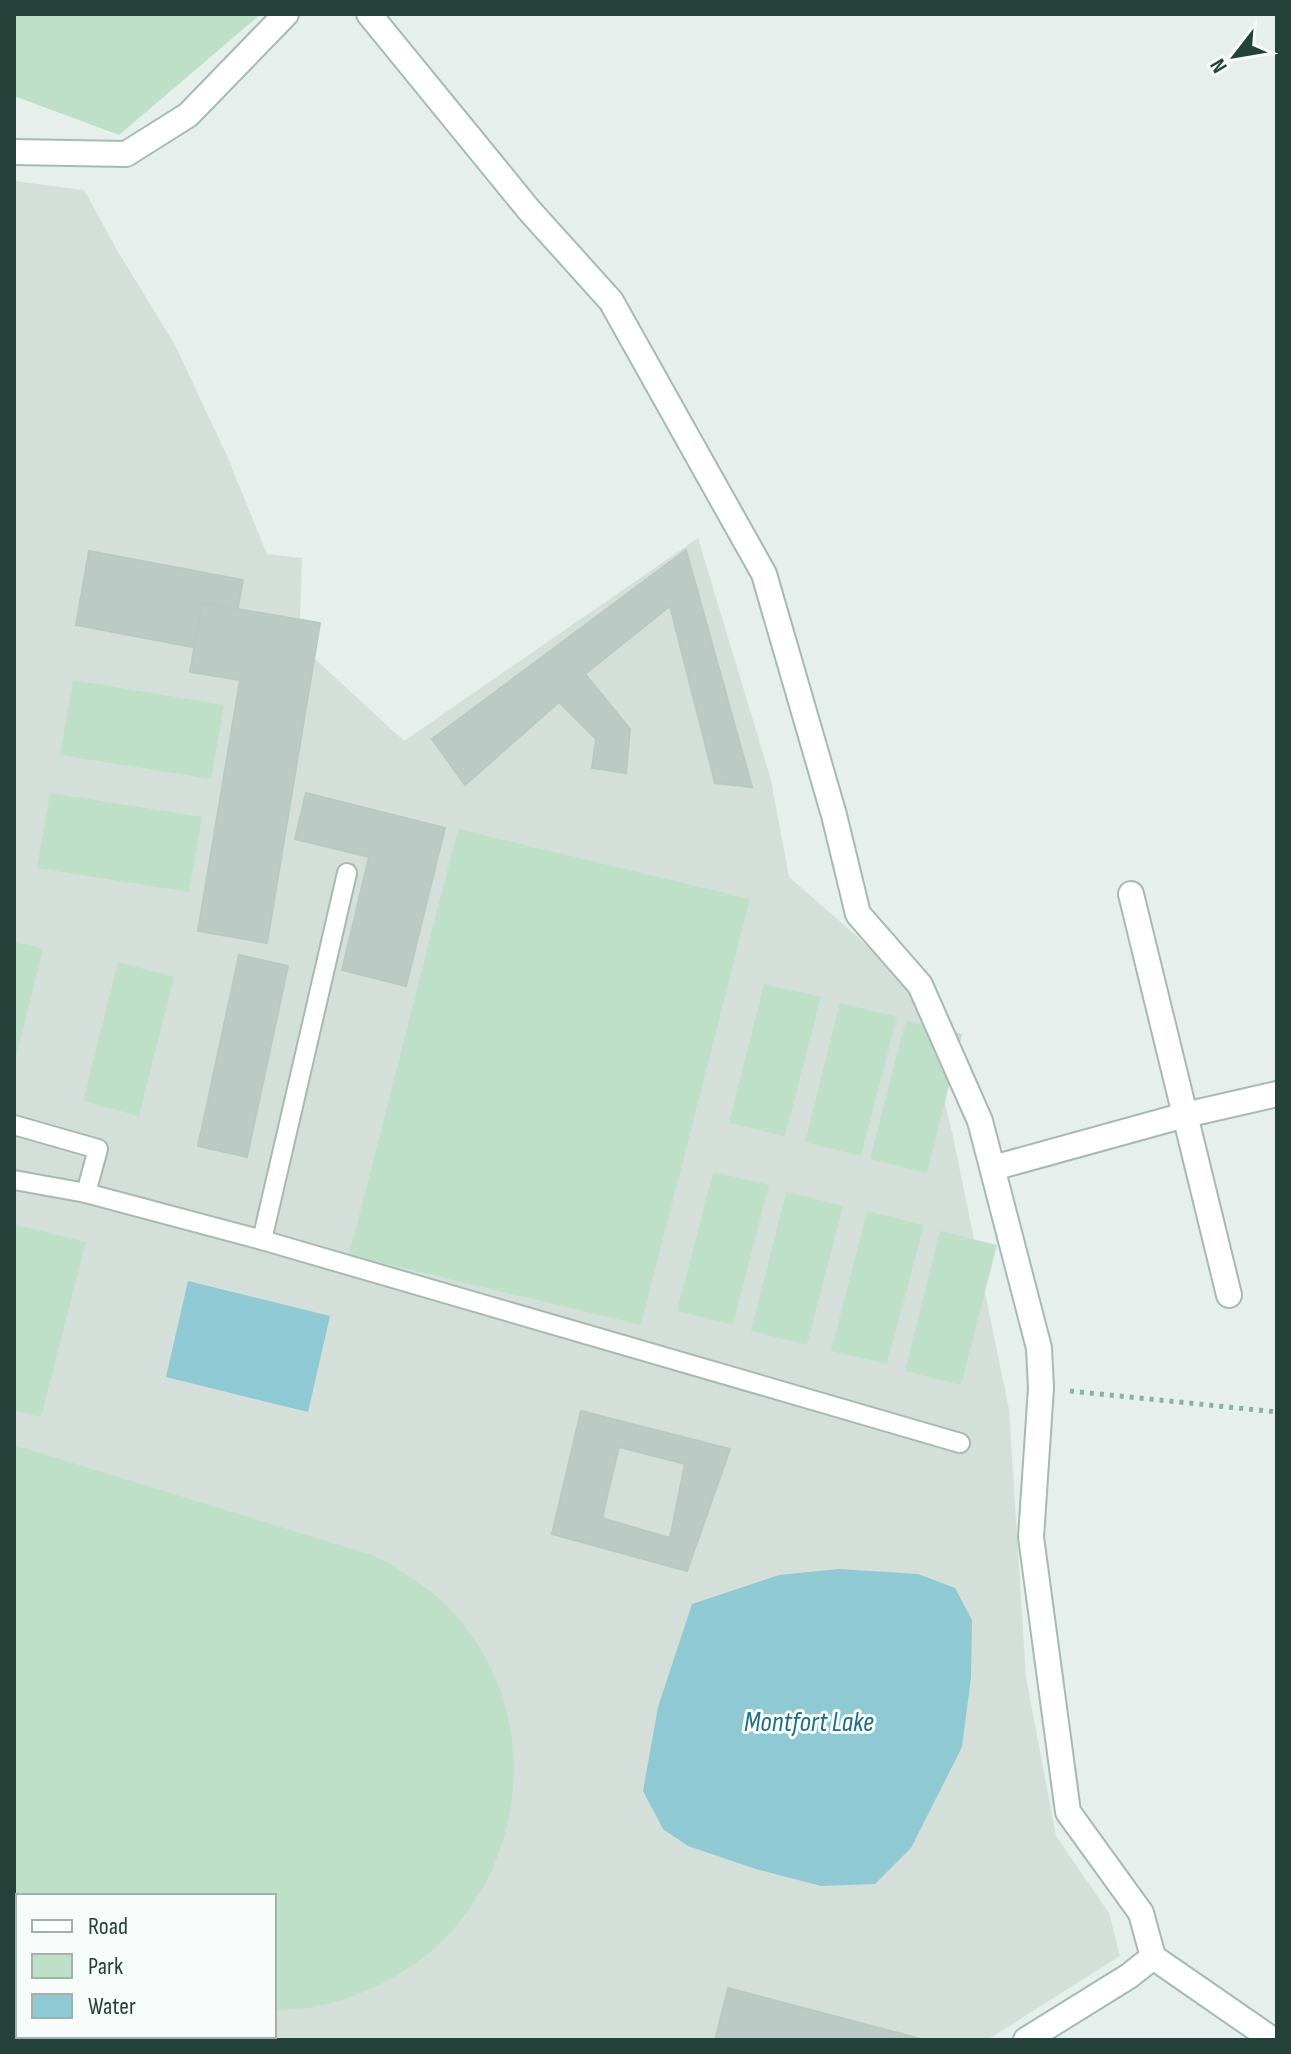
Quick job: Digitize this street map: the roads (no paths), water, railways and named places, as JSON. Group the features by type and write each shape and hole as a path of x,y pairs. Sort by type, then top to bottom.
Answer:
{"main road":[{"path":"14,152 126,154 188,115 286,14"},
{"path":"369,14 529,210 611,301 764,574 834,815 858,914 920,985 980,1121 1039,1348 1041,1388 1031,1537 1068,1812 1141,1913 1153,1957 1273,2040"},
{"path":"1131,894 1229,1295"},
{"path":"993,1168 1185,1115 1277,1094"},
{"path":"1026,2040 1129,1976 1153,1957"}],"lane":[{"path":"262,1240 347,873"},
{"path":"14,1125 98,1149 86,1193"},
{"path":"14,1180 86,1193 262,1240 960,1443"}],"water":[{"path":"188,1281 330,1316 308,1412 166,1377"},
{"name":"Montfort Lake","path":"839,1569 918,1574 955,1588 972,1620 971,1677 962,1747 911,1848 875,1884 821,1886 756,1869 688,1846 663,1829 643,1791 658,1707 692,1604 779,1575"}]}
